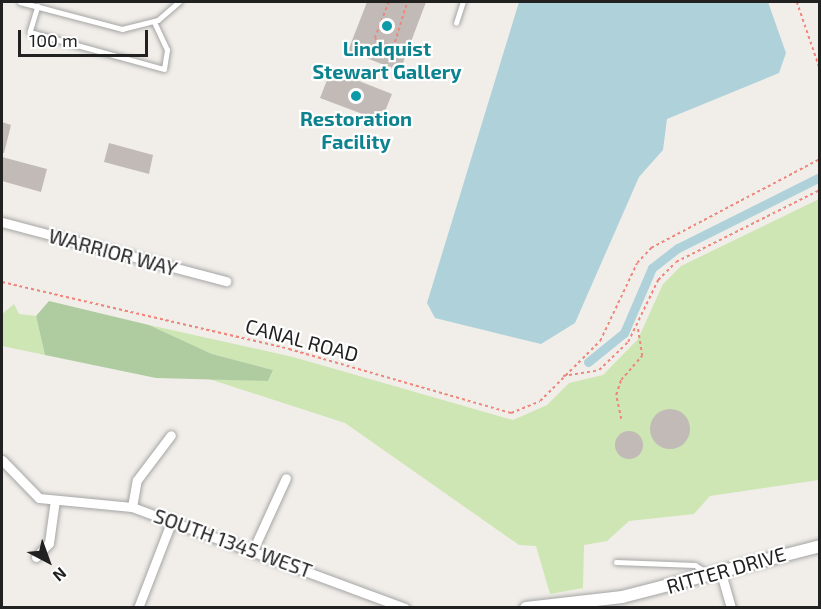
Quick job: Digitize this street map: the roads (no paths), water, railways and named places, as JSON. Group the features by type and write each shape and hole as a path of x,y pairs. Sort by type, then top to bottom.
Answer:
{"street":[{"name":"WARRIOR WAY","path":"2,222 226,281"},
{"path":"132,507 137,480 171,435"},
{"name":"SOUTH 1345 WEST","path":"2,460 25,489 55,500 132,507 405,608"},
{"path":"253,550 286,478"},
{"path":"36,557 49,543 55,500"},
{"path":"138,608 172,520"},
{"name":"RITTER DRIVE","path":"526,608 622,597 819,546"},
{"path":"717,574 730,608"}],"lane":[{"path":"20,2 122,29 154,22 179,2"},
{"path":"456,22 463,2"},
{"path":"38,6 30,32 164,69 167,50 154,22"},
{"path":"616,562 695,565 717,574"}],"water":[{"path":"519,2 768,2 786,53 779,73 667,119 663,150 639,177 575,323 541,344 435,318 427,303"}],"waterway":[{"path":"588,362 624,333 652,268 678,248 820,177"}],"place":[{"name":"Lindquist Stewart Gallery","path":"387,26"},
{"name":"Restoration Facility","path":"356,96"}]}
